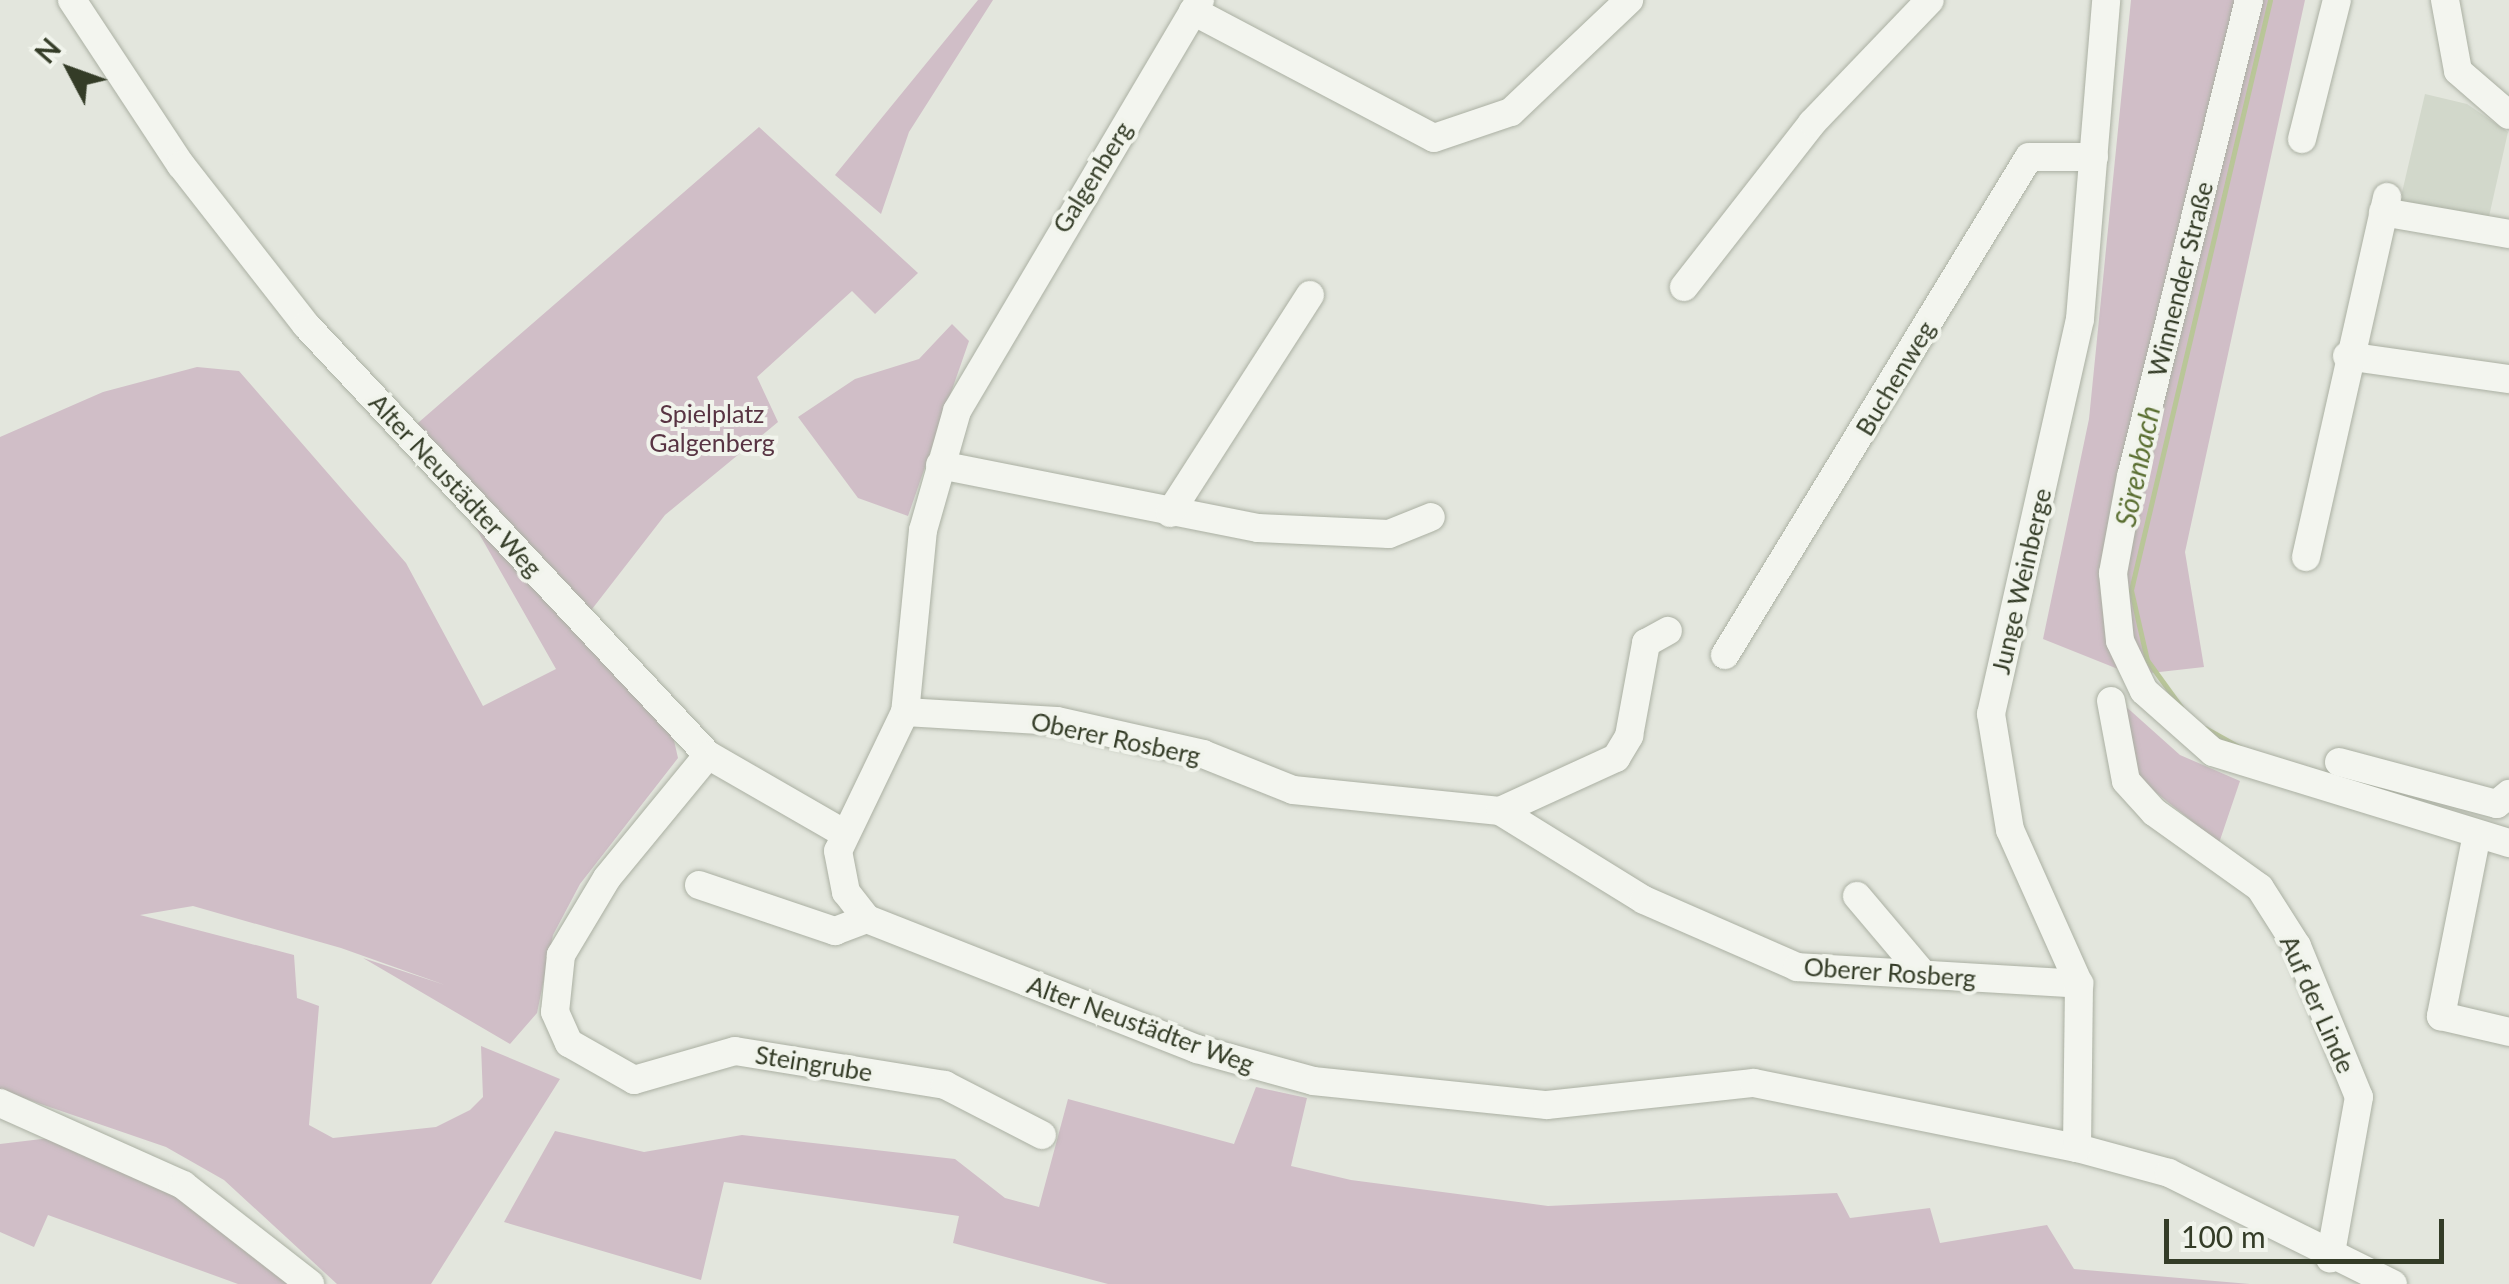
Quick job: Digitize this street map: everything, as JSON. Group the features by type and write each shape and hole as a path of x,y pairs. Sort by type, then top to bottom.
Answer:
{"street":[{"name":"Alter Neustädter Weg","path":"72,0 181,166 306,325 708,755 842,832 840,875 868,918 932,952 1197,1049 1332,1084 1547,1104 1754,1083 2077,1148 2169,1172 2330,1258 2393,1284"},
{"name":"Galgenberg","path":"842,832 905,712 923,530 940,465 984,352 1197,6 1434,138 1511,112 1629,0"},
{"path":"1684,286 1812,123 1930,0"},
{"name":"Junge Weinberge","path":"2077,1148 2080,984 2010,830 1992,714 2080,319 2106,0"},
{"name":"Winnender Straße","path":"2250,0 2131,476 2113,573 2120,641 2144,691 2213,752 2509,843"},
{"path":"2302,139 2337,0"},
{"path":"2445,0 2458,71 2509,115"},
{"name":"Buchenweg","path":"1725,655 2028,158 2094,156"},
{"path":"2306,557 2347,356 2385,205 2509,234"},
{"path":"1170,513 1310,294"},
{"path":"2347,356 2509,379"},
{"path":"940,465 1170,513 1389,534 1431,517"},
{"path":"1500,811 1616,758 1629,736 1646,642 1668,631"},
{"name":"Auf der Linde","path":"2111,702 2126,781 2154,812 2260,888 2296,946 2359,1098 2330,1258"},
{"name":"Oberer Rosberg","path":"905,712 1057,721 1203,754 1293,790 1500,811 1732,946 1797,967 2080,984"},
{"name":"Steingrube","path":"708,755 660,805 567,943 554,1001 569,1043 634,1080 734,1050 944,1085 1042,1135"},
{"path":"2339,762 2496,804 2509,794"},
{"path":"2477,834 2440,1016 2509,1032"},
{"path":"700,885 835,931 868,918"},
{"path":"1857,896 1922,973"},
{"path":"0,1104 184,1185 310,1284"}],"shaded area":[{"path":"2425,94 2467,104 2508,132 2488,221 2400,201"}],"green space":[{"path":"978,0 993,0 909,132 881,214 835,175"},
{"path":"2131,0 2305,0 2185,552 2204,667 2133,675 2043,639 2089,419"},
{"name":"Spielplatz Galgenberg","path":"759,127 918,273 875,314 852,291 757,377 778,422 665,515 589,613 411,429"},
{"path":"952,324 969,341 908,516 858,498 798,417 855,379 919,359"},
{"path":"197,367 239,371 406,563 483,706 556,669 469,516 673,736 678,758 580,884 553,935 537,1013 510,1044 363,958 445,985 341,948 193,906 140,915 294,955 297,998 319,1006 309,1125 333,1138 436,1127 470,1110 483,1097 481,1046 560,1079 431,1284 337,1284 224,1180 166,1147 0,1090 0,437 103,392"},
{"path":"2123,704 2180,755 2240,781 2219,843 2139,779"},
{"path":"1256,1087 1307,1098 1291,1166 1351,1180 1548,1206 1837,1193 1850,1218 1930,1208 1940,1243 2047,1225 2074,1269 2250,1284 1108,1284 953,1243 959,1216 724,1182 701,1280 504,1222 555,1131 644,1152 742,1135 955,1159 1005,1198 1039,1207 1068,1099 1234,1144"},
{"path":"50,1138 188,1201 290,1284 238,1284 48,1215 34,1247 0,1232 0,1144"}],"waterway":[{"name":"Sörenbach","path":"2181,707 2147,660 2131,590 2270,0"},
{"name":"Sörenbach","path":"2205,728 2239,747"}]}
